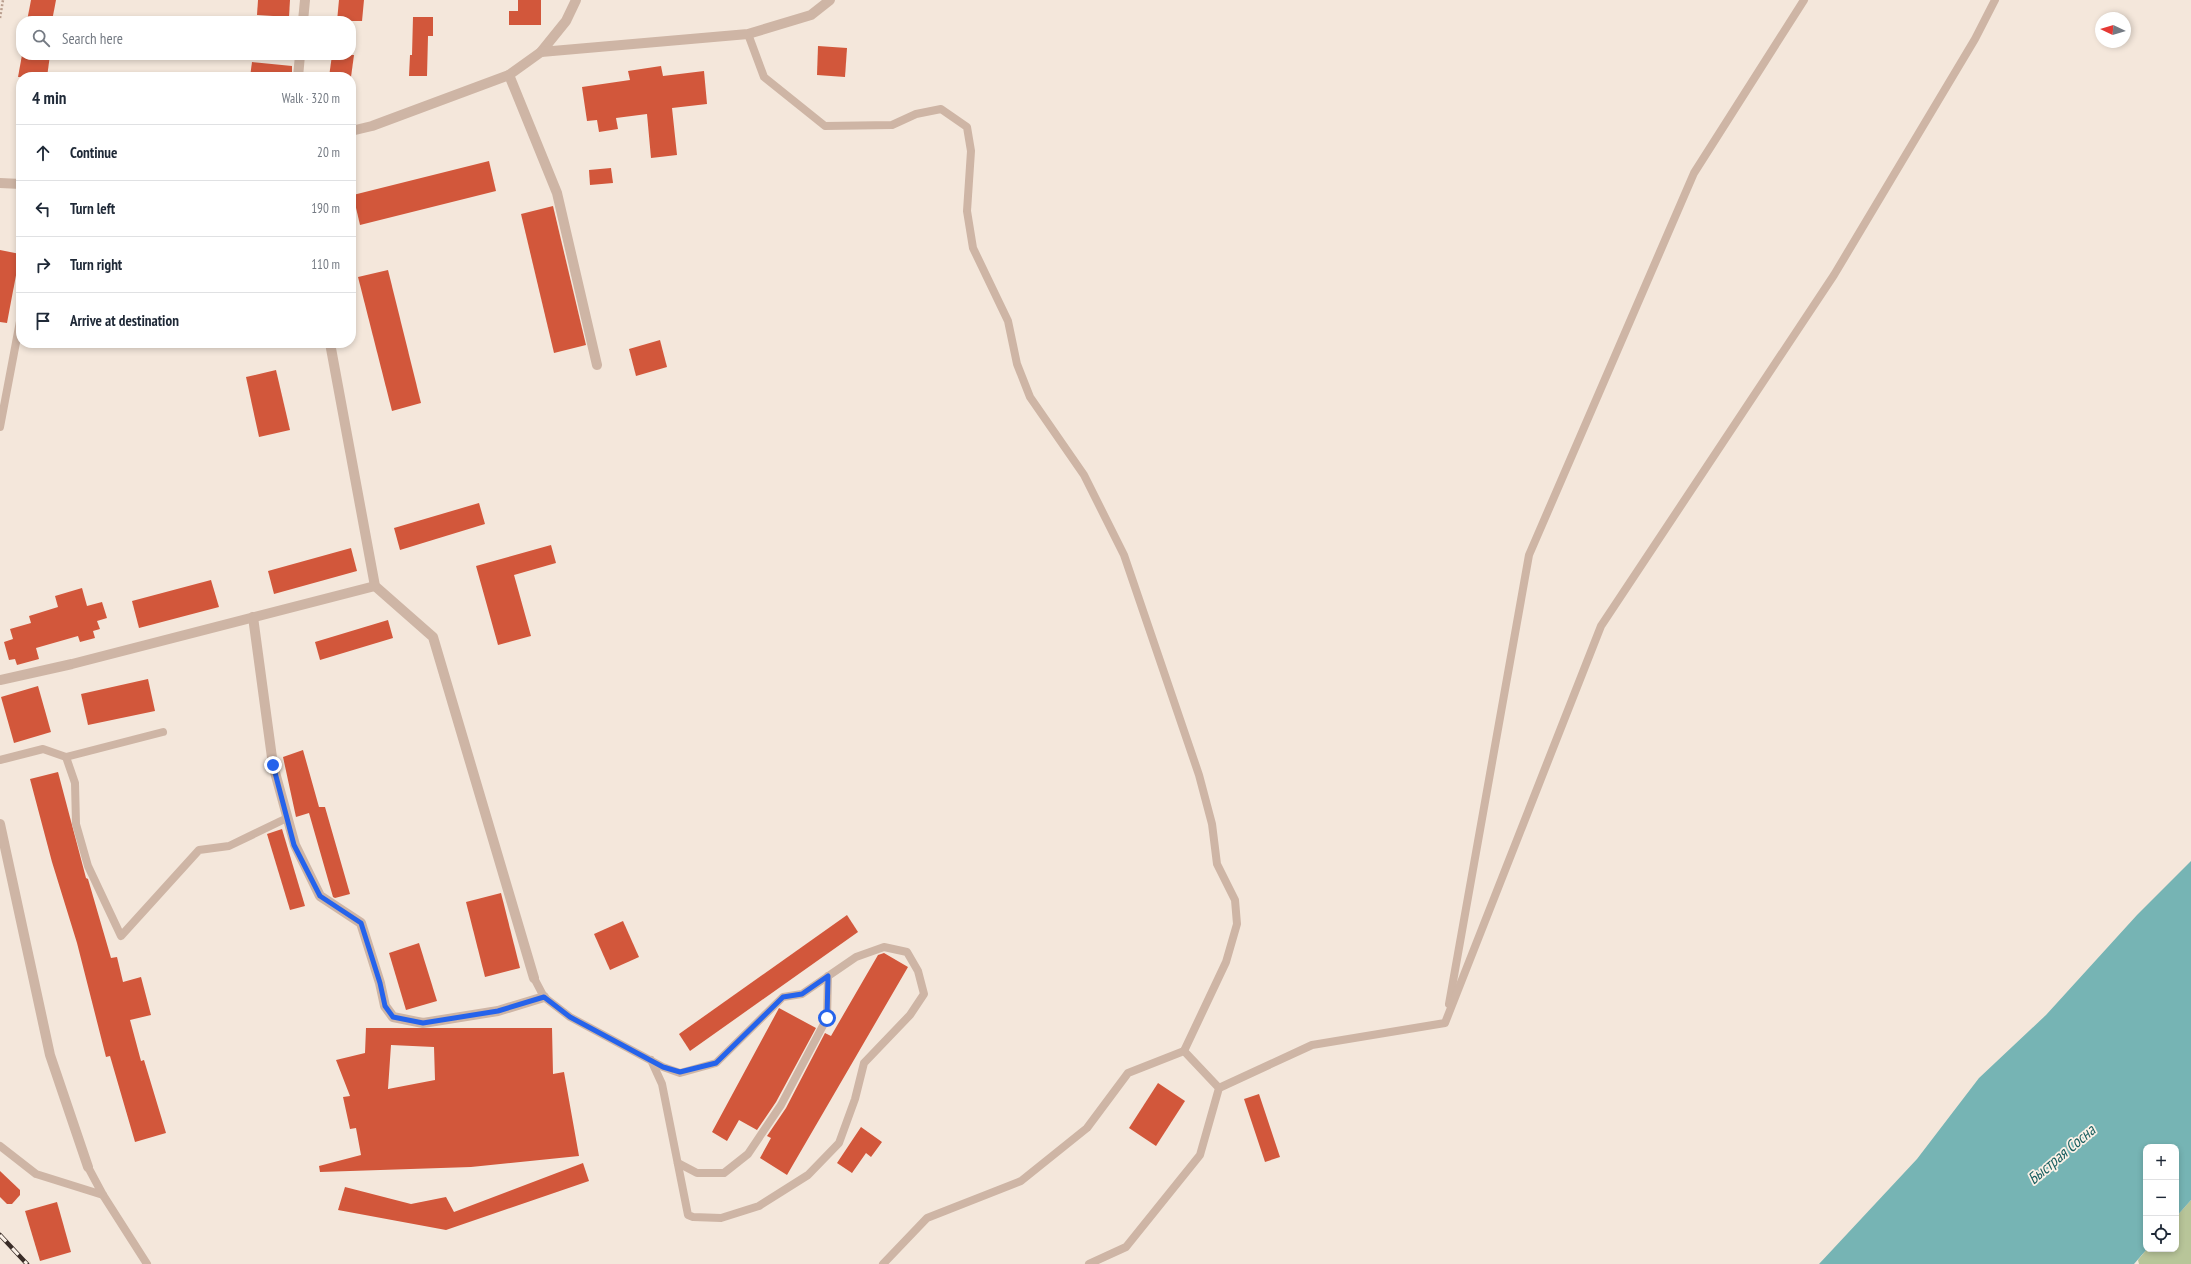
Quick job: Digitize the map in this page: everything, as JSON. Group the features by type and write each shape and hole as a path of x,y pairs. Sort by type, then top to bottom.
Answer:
{"street":[{"path":"303,16 305,0"},
{"path":"356,130 372,126 509,75 541,52 566,21 576,0"},
{"path":"541,52 748,34 811,15 830,0"},
{"path":"298,72 300,60"},
{"path":"509,75 557,193 597,365"},
{"path":"0,183 16,184"},
{"path":"331,348 375,586 433,637 534,978"},
{"path":"0,680 72,664 375,586"},
{"path":"254,617 273,765 294,845 320,896 361,923 380,983 385,1006 393,1017 423,1023 498,1011 544,997"},
{"path":"0,824 50,1055 88,1167"}],"lane":[{"path":"1445,1023 1529,555 1694,173 1804,0"},
{"path":"1445,1023 1602,626 1834,275 1974,39 1995,0"},
{"path":"748,34 764,77 825,126 892,124 916,114 941,109 967,127 971,151 967,211 973,248 1008,321 1017,364 1030,397 1084,475 1124,554 1199,775 1212,824 1217,864 1235,900 1237,924 1226,962 1184,1051 1128,1073 1087,1128 1021,1180 927,1218 883,1264"},
{"path":"0,427 16,342"},
{"path":"0,760 43,749 66,757 163,732"},
{"path":"66,757 75,782 76,824 88,866 122,936 199,850 229,846 287,818"},
{"path":"534,978 544,997 570,1017 651,1060 663,1067 680,1072 716,1063 783,997 802,994 856,957 884,947 907,952 918,971 924,994 910,1015 864,1064 856,1099 839,1142 808,1175 759,1206 721,1218 693,1217 688,1215 662,1084 651,1060"},
{"path":"678,1163 698,1173 724,1173 748,1154 781,1105 827,1018 828,976"},
{"path":"1089,1264 1126,1247 1200,1155 1219,1088 1312,1045 1445,1023"},
{"path":"1184,1051 1219,1088"},
{"path":"0,1146 36,1174 103,1195"},
{"path":"88,1167 103,1195 147,1264"}],"path":[{"path":"0,18 3,0"}],"green space":[{"path":"2191,1200 2191,1264 2139,1264 2138,1260 2145,1252 2179,1252 2179,1214"}],"water":[{"name":"Быстрая Сосна","path":"2191,861 2191,1200 2179,1214 2179,1144 2143,1144 2143,1252 2144,1252 2134,1264 1819,1264 1917,1159 1979,1078 2046,1015 2137,915"}],"building":[{"path":"31,0 56,0 53,16 28,16"},
{"path":"258,0 290,0 289,16 257,15"},
{"path":"339,0 364,0 362,21 356,21 356,16 337,16"},
{"path":"518,0 541,0 541,25 509,25 509,11 518,11"},
{"path":"413,17 433,17 433,36 428,36 427,76 409,76 410,55 412,55"},
{"path":"818,46 847,48 845,77 817,75"},
{"path":"21,60 49,60 48,72 19,72"},
{"path":"331,60 353,60 352,72 330,72"},
{"path":"252,62 292,66 292,72 251,72"},
{"path":"661,66 663,76 704,71 707,104 672,108 677,155 651,158 647,114 616,118 618,129 599,132 597,120 587,121 582,87 630,80 628,71"},
{"path":"489,161 496,191 360,225 356,208 356,194"},
{"path":"611,168 613,183 590,185 589,170"},
{"path":"553,206 586,345 554,353 521,214"},
{"path":"0,250 16,253 16,275 7,323 0,322"},
{"path":"388,270 421,403 392,411 358,277"},
{"path":"660,340 667,367 636,376 629,349"},
{"path":"276,370 290,430 259,437 246,377"},
{"path":"479,503 485,524 400,550 394,528"},
{"path":"551,545 556,563 514,575 531,636 498,645 476,566"},
{"path":"351,548 357,571 274,594 268,571"},
{"path":"211,580 219,607 139,628 132,601"},
{"path":"82,588 87,606 102,602 107,618 97,621 100,629 93,631 95,638 80,642 78,636 36,648 39,659 17,665 15,659 9,660 4,642 13,639 10,629 31,623 29,616 58,607 55,596"},
{"path":"388,620 393,638 320,660 315,642"},
{"path":"148,679 155,711 88,725 81,694"},
{"path":"38,686 51,732 14,743 1,697"},
{"path":"303,750 319,807 325,807 350,894 335,898 333,897 309,813 296,817 283,757"},
{"path":"58,772 86,878 88,879 111,958 117,957 123,982 141,977 151,1015 130,1020 141,1061 144,1060 166,1133 135,1142 110,1056 106,1057 77,943 52,862 30,779"},
{"path":"282,829 305,906 290,910 267,834"},
{"path":"501,893 520,968 485,977 466,902"},
{"path":"847,915 858,932 690,1051 679,1034"},
{"path":"623,921 639,957 610,970 594,934"},
{"path":"419,943 437,1001 406,1010 389,953"},
{"path":"884,953 908,967 787,1175 760,1158 771,1138 767,1136 786,1108 825,1033 831,1036 878,955"},
{"path":"779,1008 816,1028 776,1102 757,1130 739,1120 727,1141 712,1132"},
{"path":"366,1028 552,1028 553,1074 564,1072 579,1156 471,1167 320,1172 319,1166 361,1155 356,1128 350,1129 343,1097 350,1096 336,1060 365,1053","holes":["391,1045 434,1047 435,1080 388,1089"]},
{"path":"1158,1083 1185,1101 1156,1146 1129,1128"},
{"path":"1259,1094 1280,1157 1265,1162 1244,1099"},
{"path":"861,1127 882,1142 871,1157 866,1153 852,1173 837,1163"},
{"path":"583,1163 589,1181 446,1230 338,1210 345,1187 411,1204 446,1197 454,1212"},
{"path":"0,1171 20,1190 20,1195 12,1204 7,1204 0,1197"},
{"path":"57,1202 71,1252 40,1261 25,1211"}],"railway":[{"path":"0,1235 27,1264"}],"route":[{"path":"273,765 294,845 320,896 361,923 380,983 385,1006 393,1017 423,1023 498,1011 544,997 570,1017 663,1067 680,1072 716,1063 783,997 802,994 828,976 827,1018"}]}
